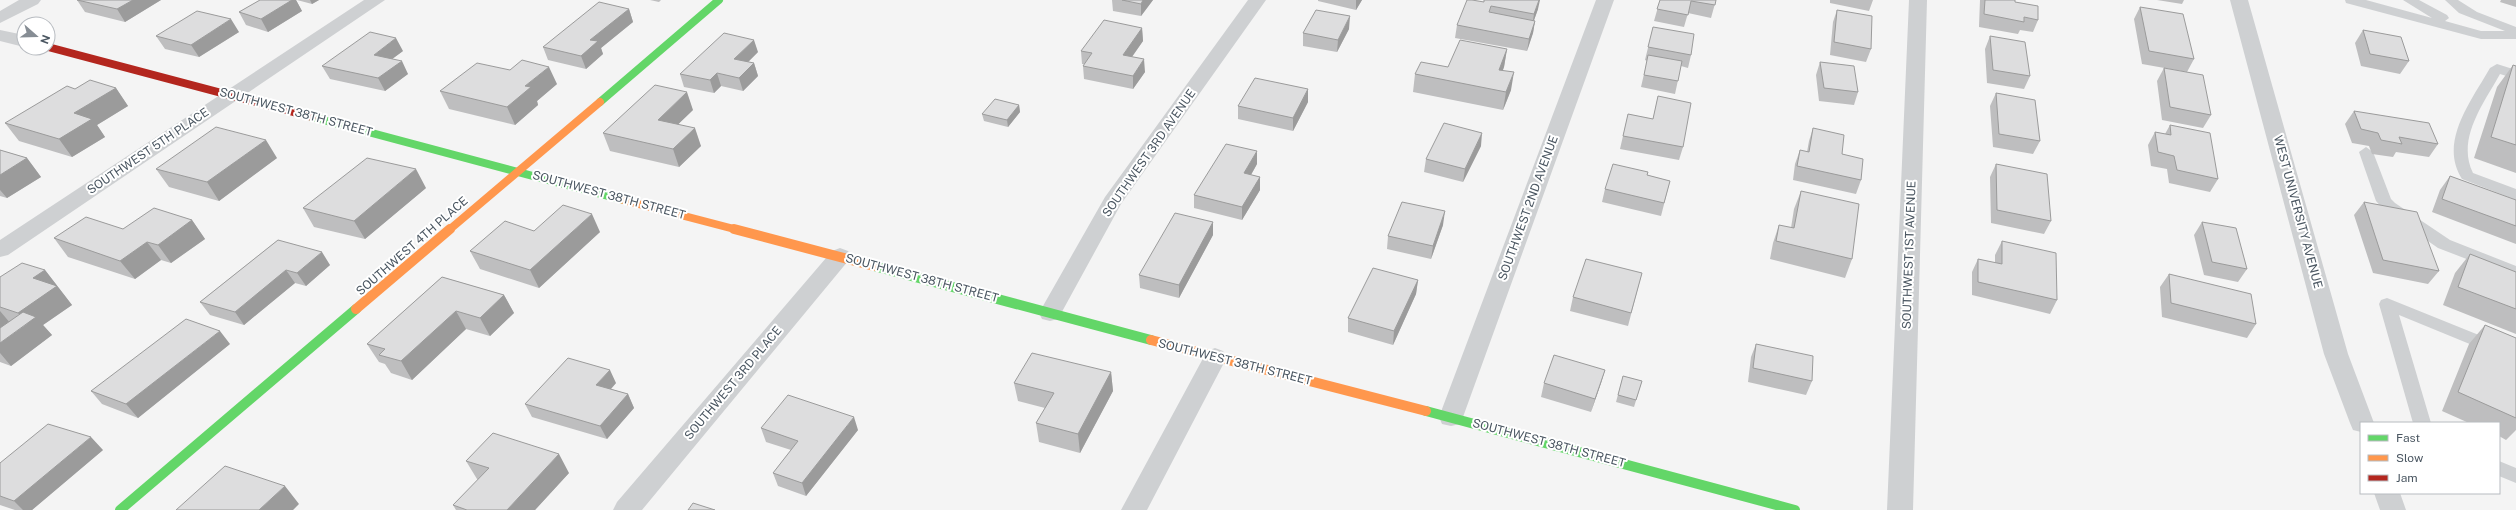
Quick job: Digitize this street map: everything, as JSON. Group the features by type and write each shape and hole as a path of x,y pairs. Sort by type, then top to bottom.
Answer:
{"street":[{"path":"0,18 32,0"},
{"name":"SOUTHWEST 5TH PLACE","path":"0,250 376,0"},
{"name":"SOUTHWEST 4TH PLACE","path":"120,510 719,0"},
{"name":"SOUTHWEST 3RD AVENUE","path":"1050,313 1112,202 1257,0"},
{"name":"SOUTHWEST 2ND AVENUE","path":"1451,417 1605,0"},
{"name":"SOUTHWEST 1ST AVENUE","path":"1900,510 1918,0"},
{"name":"WEST UNIVERSITY AVENUE","path":"2239,0 2336,354 2362,422"},
{"path":"0,35 16,39"},
{"name":"SOUTHWEST 38TH STREET","path":"56,49 840,256 1215,357 1451,417 1796,510"},
{"name":"SOUTHWEST 3RD PLACE","path":"626,510 840,256"},
{"path":"1134,510 1215,357"},
{"path":"2387,494 2393,510"}],"lane":[{"path":"2351,0 2470,32 2498,36 2516,34"},
{"path":"2409,0 2470,32"},
{"path":"2451,0 2462,10 2504,24 2516,34"},
{"path":"2516,75 2497,68 2464,127 2459,160 2467,176 2516,195"},
{"path":"2366,152 2384,201 2390,207 2444,244 2516,272"},
{"path":"2422,422 2386,304 2516,357"},
{"path":"2500,468 2516,476"}],"building":[{"path":"77,0 133,0 117,9"},
{"path":"260,0 292,0 261,19 239,12"},
{"path":"1122,0 1143,0 1141,4"},
{"path":"1467,0 1484,2 1484,0 1539,0 1534,14 1491,6 1489,12 1535,21 1529,39 1457,25"},
{"path":"1660,0 1716,0 1715,5 1691,1 1688,15 1657,9"},
{"path":"1985,0 2015,0 2015,2 2038,6 2038,20 2024,17 2024,22 1984,14"},
{"path":"599,2 629,9 590,40 598,41 581,56 543,47"},
{"path":"2140,7 2183,14 2194,59 2149,51"},
{"path":"1316,10 1350,16 1338,40 1303,33"},
{"path":"1837,10 1872,16 1871,49 1834,42"},
{"path":"197,11 231,19 191,45 156,36"},
{"path":"1104,20 1142,28 1123,55 1144,59 1133,76 1083,66 1092,53 1081,51"},
{"path":"1653,27 1694,34 1691,55 1648,47"},
{"path":"2363,30 2401,37 2409,61 2370,54"},
{"path":"370,32 396,38 374,55 402,61 378,78 322,66"},
{"path":"724,33 754,40 734,59 754,63 739,78 717,73 710,80 680,74"},
{"path":"1990,36 2025,42 2030,76 1993,70"},
{"path":"1460,40 1507,49 1499,70 1514,72 1506,92 1415,74 1421,62 1448,67"},
{"path":"1648,55 1682,61 1678,81 1644,75"},
{"path":"522,60 549,67 525,86 531,87 507,107 440,91 477,63 510,70"},
{"path":"1820,62 1854,66 1858,92 1824,88"},
{"path":"2513,65 2516,66 2516,145 2491,137"},
{"path":"2164,68 2203,75 2211,115 2170,107"},
{"path":"1255,78 1308,89 1293,118 1238,106"},
{"path":"90,80 116,88 74,113 92,119 59,139 5,123 67,86 75,89"},
{"path":"655,85 687,92 658,120 695,128 673,149 603,133"},
{"path":"1996,93 2035,100 2040,141 1999,134"},
{"path":"1658,96 1691,103 1683,147 1623,136 1628,114 1653,119"},
{"path":"995,99 1019,105 1007,120 982,114"},
{"path":"2354,111 2429,123 2438,144 2399,137 2402,144 2381,140 2378,133 2361,129"},
{"path":"1444,123 1482,133 1465,169 1426,159"},
{"path":"2170,125 2210,133 2218,179 2177,170 2174,156 2158,152 2155,132 2171,135"},
{"path":"216,127 266,140 207,182 156,169"},
{"path":"1813,128 1844,135 1842,154 1863,159 1861,180 1797,166 1800,150 1809,152"},
{"path":"1226,144 1257,151 1244,173 1260,177 1242,207 1194,195"},
{"path":"0,150 27,158 0,175"},
{"path":"367,158 416,169 354,221 303,208"},
{"path":"1613,164 1648,172 1647,175 1670,181 1664,203 1605,189"},
{"path":"1996,164 2047,174 2051,221 1997,210"},
{"path":"2450,176 2516,200 2516,226 2442,199"},
{"path":"1801,191 1859,204 1852,259 1776,241 1779,225 1794,228"},
{"path":"1402,202 1445,211 1433,246 1388,236"},
{"path":"2364,202 2417,212 2439,271 2383,260"},
{"path":"563,205 592,214 530,270 470,251 505,221 534,231"},
{"path":"154,208 192,220 158,245 147,242 120,261 54,238 86,217 123,229"},
{"path":"1175,213 1213,222 1179,285 1139,275"},
{"path":"2202,222 2236,228 2247,269 2212,262"},
{"path":"278,240 322,252 297,273 286,270 235,312 200,302"},
{"path":"2002,241 2056,253 2057,300 1978,282 1978,259 2002,264"},
{"path":"2470,254 2516,272 2516,309 2458,287"},
{"path":"1586,259 1642,273 1631,313 1573,297"},
{"path":"22,263 45,270 33,278 57,286 18,313 0,307 0,277"},
{"path":"1373,268 1418,280 1394,331 1348,318"},
{"path":"2169,274 2251,294 2256,324 2171,303"},
{"path":"442,277 504,295 480,318 456,311 401,361 379,355 385,349 367,344"},
{"path":"23,312 36,317 0,343 0,328"},
{"path":"186,319 220,331 126,404 91,391"},
{"path":"2485,325 2516,338 2516,418 2458,392"},
{"path":"1756,344 1813,356 1812,381 1753,368"},
{"path":"1032,353 1111,372 1078,434 1036,423 1054,393 1014,383"},
{"path":"1554,355 1605,370 1595,399 1544,383"},
{"path":"568,358 610,370 596,385 628,394 600,426 525,404"},
{"path":"1623,376 1642,381 1636,400 1618,395"},
{"path":"788,395 854,417 802,483 773,473 798,441 761,428"},
{"path":"48,424 91,437 14,501 0,496 0,463"},
{"path":"493,433 559,454 507,510 467,510 453,505 489,468 466,461"},
{"path":"225,466 285,486 259,510 176,510"},
{"path":"693,503 715,510 688,510"}],"traffic: fast":[{"path":"600,102 719,0"},
{"path":"312,117 623,200"},
{"path":"874,266 1151,340"},
{"path":"120,510 356,309"},
{"path":"1426,411 1795,510"}],"traffic: slow":[{"path":"356,309 600,102"},
{"path":"623,200 874,266"},
{"path":"1151,340 1426,411"}],"traffic: jam":[{"path":"56,49 312,117"}]}
